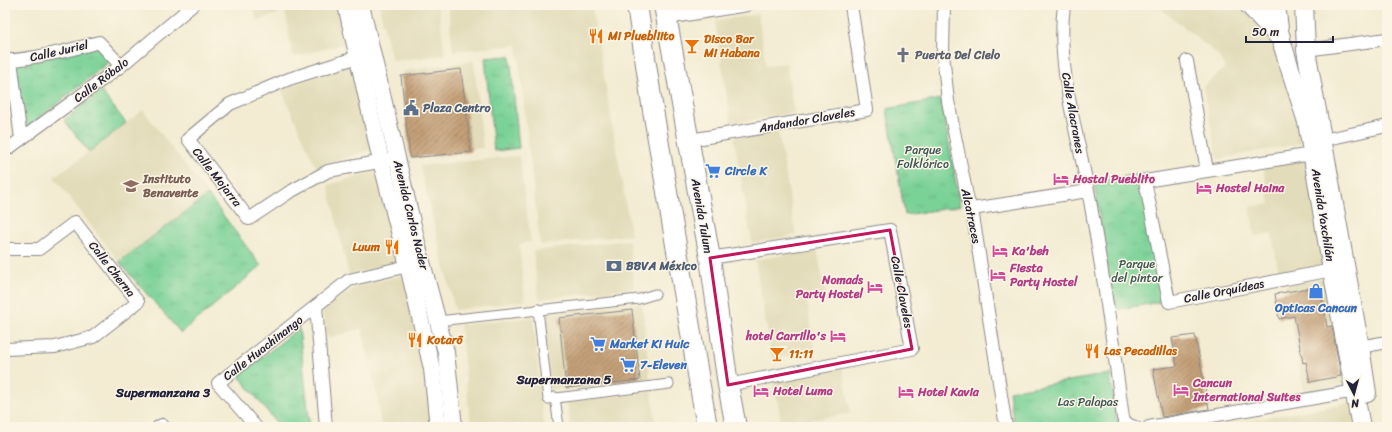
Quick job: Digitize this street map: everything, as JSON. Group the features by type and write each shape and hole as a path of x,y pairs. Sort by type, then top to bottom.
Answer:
{"main road":[{"path":"637,5 656,127 707,427"},
{"path":"1250,5 1280,37"},
{"name":"Avenida Yaxchilán","path":"1276,5 1280,37 1307,122 1318,147 1360,347 1372,427"},
{"name":"Avenida Yaxchilán","path":"1304,5 1306,50 1332,270 1361,427"},
{"name":"Avenida Tulum","path":"666,11 710,258 728,385 736,427"}],"street":[{"name":"Calle Róbalo","path":"5,148 9,148 121,66 193,5"},
{"name":"Avenida Carlos Nader","path":"346,5 381,162 408,266 432,369 438,427"},
{"name":"Avenida Carlos Nader","path":"361,5 397,158 446,352 454,427"},
{"path":"666,11 747,5"},
{"name":"Andandor Claveles","path":"690,140 867,110 851,5"},
{"name":"Alcatraces","path":"944,5 943,54 948,101 968,201 972,209 1006,427"},
{"name":"Calle Alacranes","path":"1064,5 1062,22 1066,78 1088,191 1112,333 1123,418 1127,424 1135,427"},
{"path":"1306,50 1387,39"},
{"name":"Calle Juriel","path":"21,139 8,60 64,52 99,42 121,66"},
{"name":"Calle Mojarra","path":"358,57 289,79 230,104 188,139 249,219 328,171 397,158"},
{"path":"1187,61 1207,170"},
{"name":"Calle Orquídeas","path":"1332,270 1169,302 1145,181 1318,147 1387,126"},
{"path":"972,209 1088,191"},
{"name":"Calle Cherna","path":"5,250 39,248 75,222 138,302 93,337 55,347 5,349"},
{"name":"Calle Claveles","path":"710,258 890,230 912,349 728,385"},
{"name":"Calle Huachinango","path":"256,427 218,382 349,280 408,266"},
{"path":"438,321 639,299 656,294"},
{"name":"Calle Huachinango","path":"316,306 326,427"},
{"path":"538,309 548,399 670,384"},
{"path":"1360,347 1387,342"},
{"path":"1150,427 1355,392"},
{"path":"555,397 558,427"},
{"path":"158,427 162,425 164,427"}],"highlighted area":[{"path":"890,230 912,349 728,385 710,258"}],"shaded area":[{"path":"253,5 339,5 347,43 293,57 285,11 257,21"},
{"path":"379,5 438,5 445,55 392,61"},
{"path":"448,5 592,5 631,235 540,245 517,45 453,51"},
{"path":"1155,5 1247,5 1276,37 1317,140 1218,159 1203,87 1225,68 1217,54"},
{"path":"758,14 766,66 786,63 794,113 731,123 715,21"},
{"path":"474,61 483,148 420,154 402,71"},
{"path":"352,63 373,149 316,167 281,89"},
{"name":"Instituto Benavente","path":"143,110 208,195 119,262 54,177"},
{"path":"778,130 796,235 752,243 734,138"},
{"path":"519,156 531,242 519,244 525,301 455,310 420,166"},
{"path":"1312,156 1332,265 1279,275 1272,233 1255,236 1250,207 1270,204 1263,165"},
{"path":"379,171 401,262 349,275 328,185"},
{"path":"629,240 634,288 539,299 533,251"},
{"path":"817,249 826,298 807,302 815,351 772,359 755,260"},
{"path":"404,275 427,370 434,427 381,427 378,400 362,328 328,338 322,310 355,287"},
{"path":"1337,276 1356,382 1304,392 1285,285"},
{"path":"642,303 650,379 550,389 542,314"},
{"path":"533,317 544,427 471,427 460,325"},
{"path":"842,366 851,413 811,420 812,427 782,427 773,378"},
{"path":"652,392 656,427 570,427 567,402"},
{"path":"1359,401 1364,427 1216,427"}],"green space":[{"path":"96,46 109,62 23,132 15,63"},
{"path":"510,56 519,148 494,151 485,58"},
{"path":"101,91 126,123 89,152 64,120"},
{"name":"Parque Folklórico","path":"941,99 960,206 905,215 887,109"},
{"name":"Parque del pintor","path":"1147,172 1171,300 1114,310 1094,182"},
{"path":"208,195 261,266 181,333 119,262"},
{"path":"299,328 310,427 280,427 239,376"},
{"name":"Las Palapas","path":"1110,374 1117,421 1126,427 1014,427 1009,391"}],"building":[{"path":"461,69 471,152 410,158 401,76"},
{"path":"1320,286 1327,327 1332,326 1341,376 1310,382 1306,362 1303,363 1294,316 1279,319 1275,294"},
{"path":"632,310 640,380 566,388 559,318"},
{"name":"Cancun International Suites","path":"1195,335 1209,409 1162,417 1153,369 1177,366 1172,338"}],"place":[{"name":"Mi Pluebliito","path":"596,36"},
{"name":"Disco Bar Mi Habana","path":"692,46"},
{"name":"Puerta Del Cielo","path":"903,55"},
{"name":"Plaza Centro","path":"411,108"},
{"name":"Circle K","path":"713,171"},
{"name":"Hostal Pueblito","path":"1061,179"},
{"name":"Instituto Benavente","path":"131,186"},
{"name":"Hostel Haina","path":"1204,188"},
{"name":"Luum","path":"392,247"},
{"name":"Ka'beh","path":"1000,251"},
{"name":"BBVA México","path":"614,266"},
{"name":"Fiesta Party Hostel","path":"998,275"},
{"name":"Nomads Party Hostel","path":"875,287"},
{"name":"Opticas Cancun","path":"1316,291"},
{"name":"hotel Carrillo's","path":"838,336"},
{"name":"Kotarō","path":"415,340"},
{"name":"Market Ki Huic","path":"598,344"},
{"name":"Las Pecadillas","path":"1092,351"},
{"name":"11:11","path":"777,354"},
{"name":"7-Eleven","path":"628,365"},
{"name":"Cancun International Suites","path":"1181,390"},
{"name":"Hotel Luma","path":"761,391"},
{"name":"Hotel Kavia","path":"906,392"}],"district":[{"name":"Supermanzana 5","path":"564,379"},
{"name":"Supermanzana 3","path":"163,392"}]}
